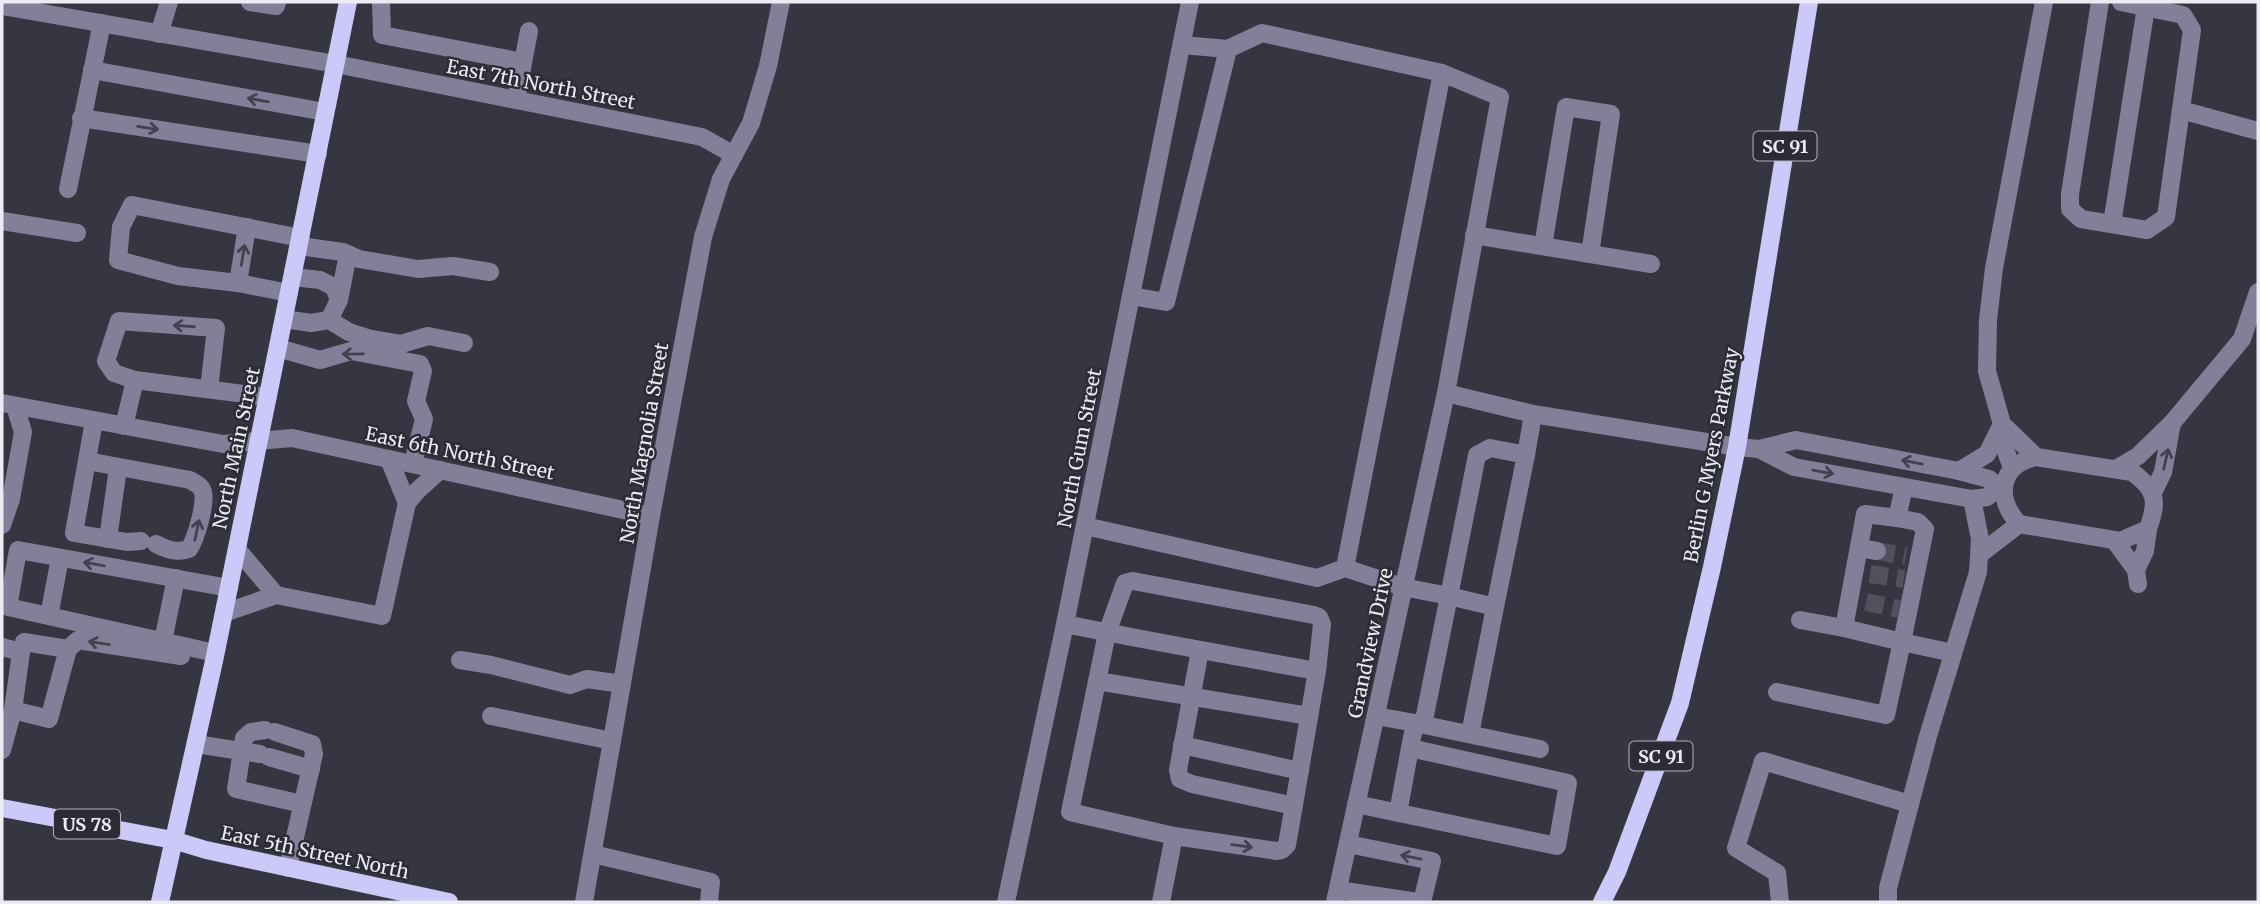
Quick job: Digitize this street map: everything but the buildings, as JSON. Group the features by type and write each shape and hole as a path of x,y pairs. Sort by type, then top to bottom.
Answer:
{"main road":[{"name":"North Main Street","path":"160,902 215,657 348,2"},
{"name":"Berlin G Myers Parkway","path":"1602,902 1617,872 1680,703 1737,447 1808,2"},
{"name":"US 78","path":"2,808 173,840"},
{"name":"East 5th Street North","path":"173,840 408,898 449,902"}],"street":[{"path":"159,34 169,2"},
{"path":"250,2 276,6 277,2"},
{"path":"381,2 382,35 523,62"},
{"name":"North Magnolia Street","path":"584,902 703,237 721,179 751,123 768,66 781,2"},
{"name":"North Gum Street","path":"1006,902 1065,624 1190,2"},
{"path":"2012,468 1987,371 1989,320 1994,268 2044,2"},
{"path":"2100,2 2070,194 2070,209 2081,219 2147,230 2166,217 2192,30 2183,15 2121,2"},
{"name":"East 7th North Street","path":"2,6 336,64 702,137 734,155"},
{"path":"2112,224 2146,7"},
{"path":"68,189 102,23"},
{"path":"516,100 529,31"},
{"path":"1182,45 1228,49 1262,33 1443,73 1345,568"},
{"path":"1131,296 1166,302 1228,49"},
{"path":"92,70 325,113"},
{"name":"Grandview Drive","path":"1337,896 1446,393 1500,97 1443,73"},
{"path":"1543,246 1566,107 1611,114 1590,254"},
{"path":"2181,110 2258,131"},
{"path":"81,118 318,154"},
{"path":"339,300 334,287 320,280 291,285 238,283 178,276 118,260 121,227 132,205 247,227 359,259 418,269 453,266 490,272"},
{"path":"2,221 77,233"},
{"path":"238,283 247,227"},
{"path":"1474,235 1651,264"},
{"path":"329,320 339,300 348,254"},
{"path":"2116,469 2138,456 2250,342 2258,292"},
{"path":"284,319 311,323 329,320 360,335 401,344 428,336 464,343"},
{"path":"209,389 216,328 119,321 106,361 114,373 135,380 268,397"},
{"path":"278,348 320,360 351,351 420,364 423,371 416,401 424,419 413,464"},
{"path":"124,426 135,380"},
{"path":"1446,393 1533,414 1737,447 1759,449 1796,440 1959,471 1989,479 2002,489"},
{"path":"2,525 11,499 23,432 9,405"},
{"name":"East 6th North Street","path":"9,405 223,444 292,438 651,516"},
{"path":"1470,734 1533,414"},
{"path":"87,461 190,480 199,485 203,491 195,540 189,549 179,552 148,544 74,533 94,421"},
{"path":"2113,540 2137,577 2153,513 2153,493 2163,472 2172,423"},
{"path":"2002,424 2036,457"},
{"path":"1959,471 1987,454 2002,424"},
{"path":"1398,813 1410,748 1419,724 1449,596 1477,455 1490,448 1526,455"},
{"path":"1759,449 1794,467 1972,499 1987,497 2002,489"},
{"path":"2148,529 2120,541 2019,524 2004,502 2002,489 2012,468 2024,460 2036,457 2132,472 2145,482 2153,493"},
{"path":"389,459 407,503"},
{"path":"108,539 118,468"},
{"path":"224,613 276,594 382,616 407,503 440,470"},
{"path":"1897,518 1904,487"},
{"path":"1888,902 1888,888 1910,804 1978,572 1980,539 1972,499"},
{"path":"1777,692 1886,715 1902,642 1904,610 1913,557 1925,529 1918,522 1865,514 1868,550 1858,600 1844,628"},
{"path":"1980,554 2019,524"},
{"path":"1085,526 1317,578 1345,568 1403,587 1496,607"},
{"path":"237,549 276,594"},
{"path":"215,657 163,641 8,607 18,550 229,588"},
{"path":"49,616 60,558"},
{"path":"163,641 176,579"},
{"path":"1133,581 1320,617 1322,624 1317,671 1287,845 1282,850 1174,836 1070,812 1107,633 1125,583 1133,581"},
{"path":"1800,620 1953,653"},
{"path":"1065,624 1317,671"},
{"path":"13,710 49,719 68,649 78,640 215,657"},
{"path":"2,750 13,710 20,652 24,642 68,649"},
{"path":"2,647 20,652"},
{"path":"1199,650 1178,770 1180,779 1183,782 1294,806"},
{"path":"460,660 570,685 587,679 622,684"},
{"path":"1097,681 1309,716"},
{"path":"491,716 612,741"},
{"path":"1376,716 1540,749"},
{"path":"288,868 314,754 312,744 270,731 251,732 244,738 236,789 302,804"},
{"path":"196,744 264,755 311,769"},
{"path":"1182,746 1300,771"},
{"path":"1356,804 1557,846 1568,783 1410,748"},
{"path":"1780,902 1777,873 1736,848 1763,761 1910,804"},
{"path":"1161,902 1174,836"},
{"path":"1337,896 1420,902 1432,861 1348,844"},
{"path":"593,854 711,881 709,902"}],"tunnel":[{"path":"1877,551 1906,556"},
{"path":"1870,574 1904,579"},
{"path":"1866,602 1899,609"}]}
